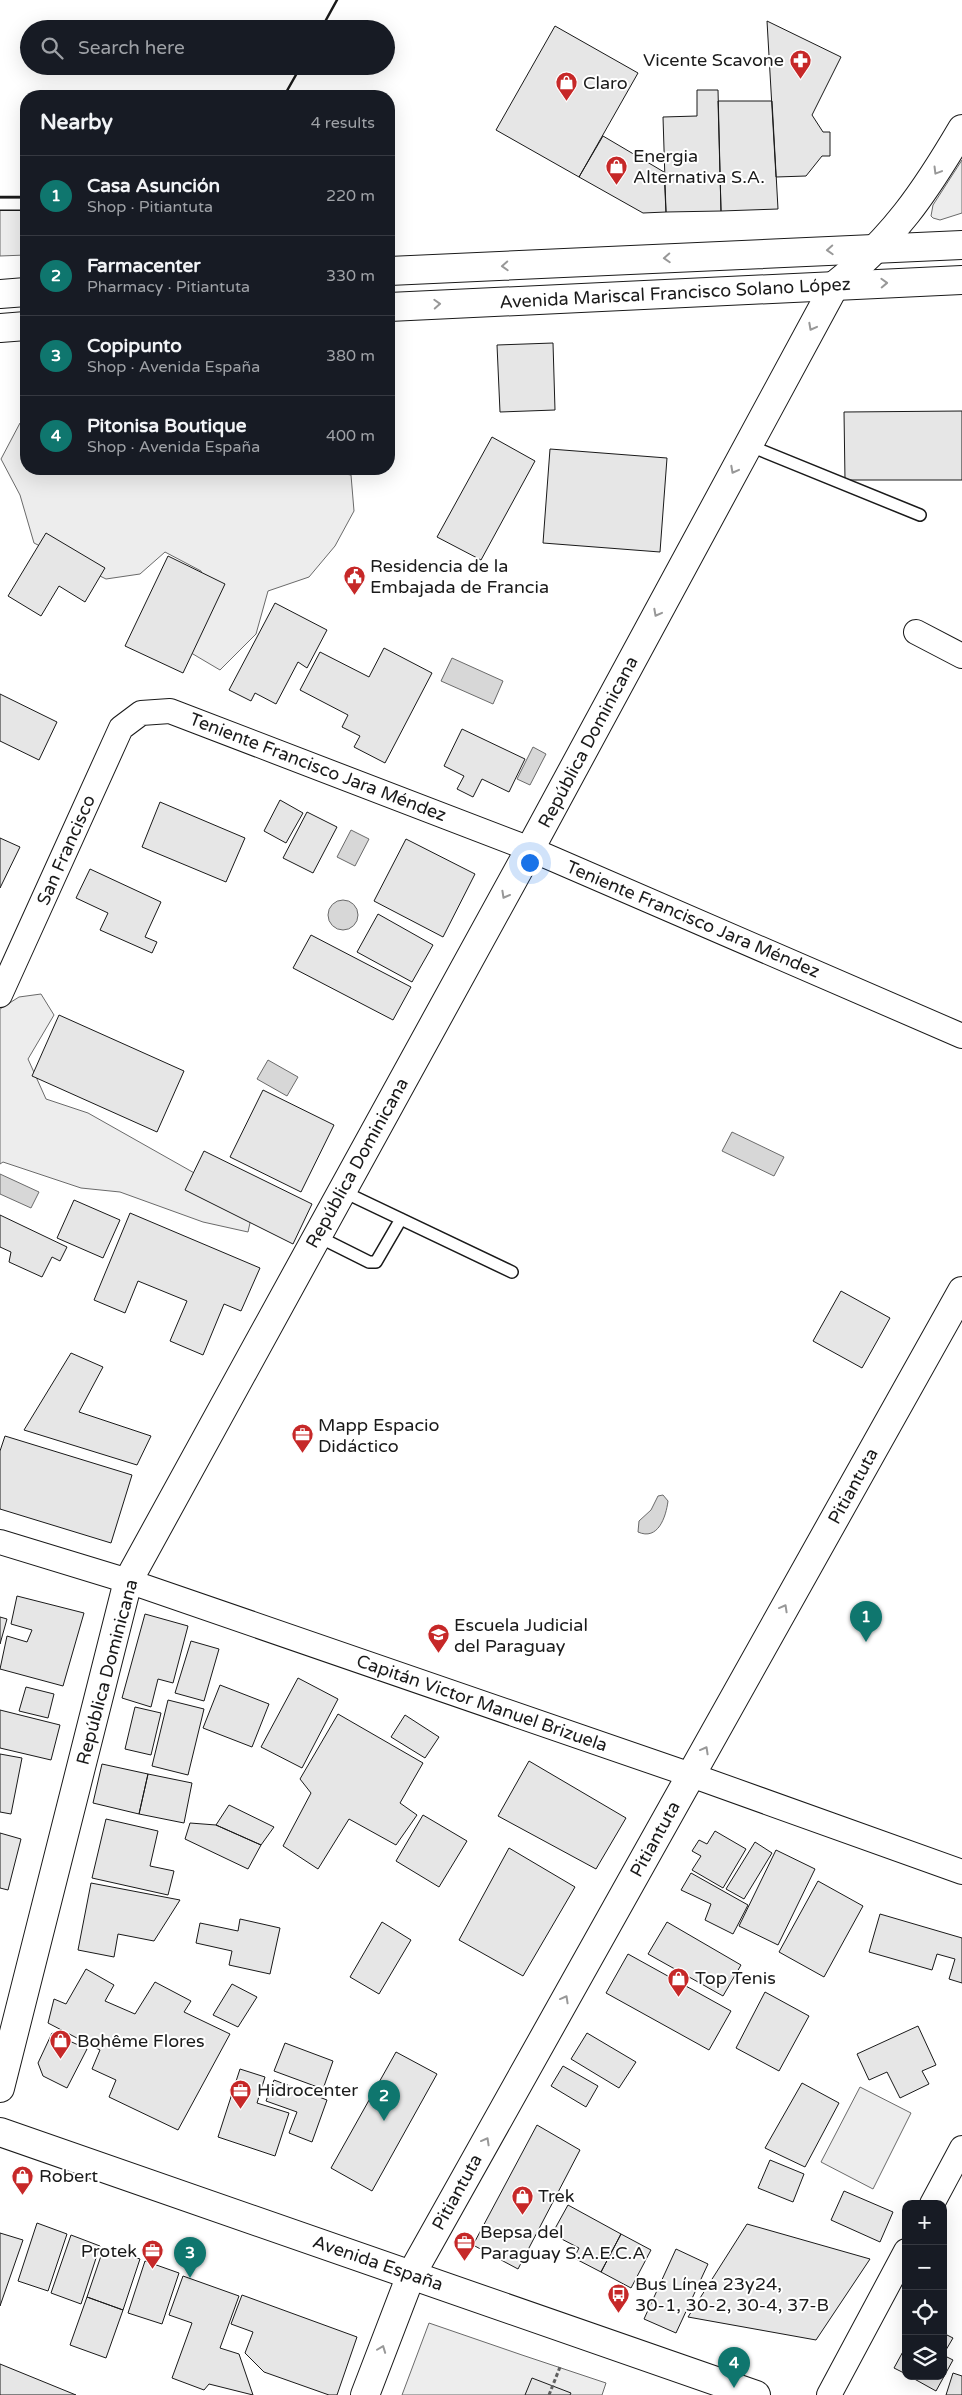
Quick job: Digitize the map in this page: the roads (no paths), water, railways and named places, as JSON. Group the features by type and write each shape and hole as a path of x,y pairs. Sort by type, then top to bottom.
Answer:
{"main road":[{"path":"835,285 878,248 910,212 932,181 962,129"},
{"name":"Avenida Mariscal Francisco Solano López","path":"395,271 962,245"},
{"name":"Avenida Mariscal Francisco Solano López","path":"395,307 962,280"},
{"name":"República Dominicana","path":"0,2088 128,1581 530,849 835,285"},
{"path":"0,294 20,292"},
{"path":"0,328 20,326"},
{"name":"Pitiantuta","path":"365,2395 411,2275 962,1291"},
{"name":"Avenida España","path":"0,2132 756,2395"}],"street":[{"path":"916,632 962,656"},
{"name":"Teniente Francisco Jara Méndez","path":"141,712 170,710 530,849 962,1036"},
{"name":"San Francisco","path":"0,995 120,728 141,712"},
{"name":"Capitán Victor Manuel Brizuela","path":"0,1542 128,1581 962,1872"},
{"path":"934,2200 962,2148"},
{"path":"829,2395 902,2258"}],"lane":[{"path":"0,204 20,204"},
{"path":"748,445 920,515"},
{"path":"342,1191 512,1272"},
{"path":"317,1236 369,1262 376,1262 401,1219"}],"place":[{"name":"Vicente Scavone","path":"800,79"},
{"name":"Claro","path":"567,102"},
{"name":"Energia Alternativa S.A.","path":"617,185"},
{"name":"Residencia de la Embajada de Francia","path":"354,595"},
{"name":"Mapp Espacio Didáctico","path":"302,1454"},
{"name":"Casa Asunción","path":"866,1642"},
{"name":"Escuela Judicial del Paraguay","path":"438,1654"},
{"name":"Top Tenis","path":"679,1997"},
{"name":"Bohême Flores","path":"61,2060"},
{"name":"Hidrocenter","path":"241,2109"},
{"name":"Farmacenter","path":"384,2121"},
{"name":"Robert","path":"23,2195"},
{"name":"Trek","path":"522,2215"},
{"name":"Bepsa del Paraguay S.A.E.C.A","path":"464,2261"},
{"name":"Protek","path":"153,2270"},
{"name":"Copipunto","path":"190,2278"},
{"name":"Bus Línea 23y24, 30-1, 30-2, 30-4, 37-B","path":"619,2313"},
{"name":"Pitonisa Boutique","path":"734,2388"}]}
